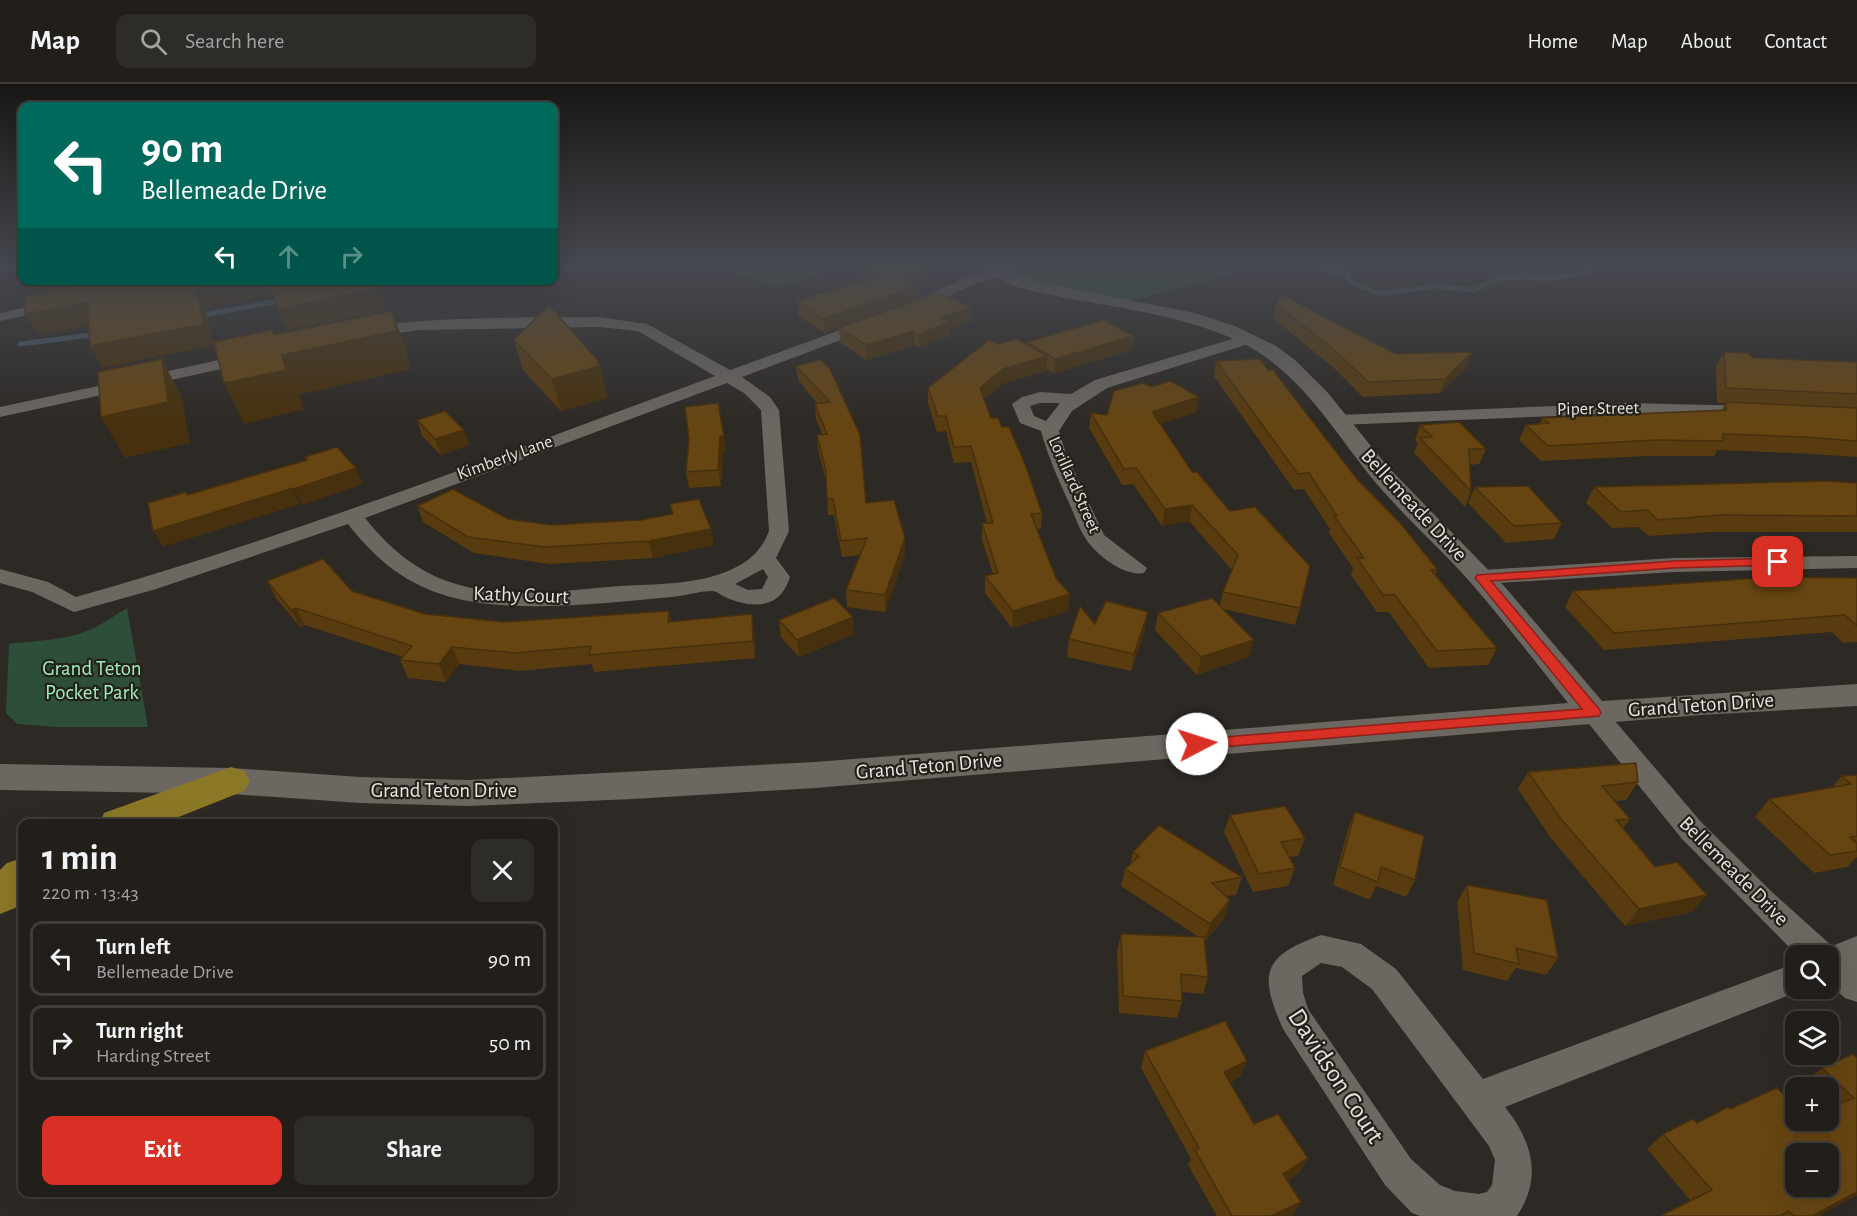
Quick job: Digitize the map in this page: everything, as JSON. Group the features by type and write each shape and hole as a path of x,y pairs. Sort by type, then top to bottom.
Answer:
{"main road":[{"path":"131,819 231,781"},
{"path":"0,896 18,879"}],"street":[{"name":"Kimberly Lane","path":"0,576 40,587 74,605 148,584 352,516 883,319"},
{"name":"Bellemeade Drive","path":"1196,319 1215,324 1249,339 1292,366 1310,384 1381,473 1482,578 1692,831 1808,945"},
{"path":"356,336 418,325 615,323 642,327 750,389 770,410 779,531 773,549 762,560 771,564 780,577 777,588 768,596 747,598 725,589 717,582"},
{"name":"Lorillard Street","path":"1136,568 1104,547 1095,537 1057,454 1049,428 1052,428 1055,420 1073,400 1101,384 1249,339"},
{"path":"0,412 268,354"},
{"path":"1049,428 1026,419 1022,413 1021,404 1042,396 1073,400"},
{"name":"Piper Street","path":"1339,420 1627,408 1768,411"},
{"name":"Kathy Court","path":"352,516 373,544 394,563 427,581 467,594 500,598 560,597 680,589 717,582 762,560"},
{"path":"1482,578 1674,565 1857,562"},
{"name":"Grand Teton Drive","path":"0,777 231,781 360,790 467,793 621,787 815,775 1594,713 1857,695"},
{"name":"Davidson Court","path":"1321,949 1350,954 1384,979 1478,1099 1502,1132 1514,1160 1510,1192 1500,1207 1479,1214 1455,1211 1426,1199 1398,1172 1294,1018 1283,990 1287,968 1300,956 1321,949"},
{"path":"1839,958 1857,950"},
{"path":"1839,972 1857,987"},
{"path":"1478,1099 1785,982"}],"green space":[{"name":"Grand Teton Pocket Park","path":"127,608 148,727 56,727 17,724 6,713 9,644 63,638 84,632"}],"building":[{"path":"89,319 203,319 204,324 90,346"},
{"path":"354,319 394,319 397,331 282,355 286,370 224,383 214,342 272,330 274,335"},
{"path":"535,319 561,319 600,366 552,379 514,340"},
{"path":"865,319 943,319 950,322 919,334 914,331 866,345 839,328"},
{"path":"1295,319 1328,319 1396,354 1472,352 1445,379 1368,382 1339,354"},
{"path":"1103,320 1134,336 1055,359 1027,342"},
{"path":"1017,339 1047,356 1003,369 980,388 991,418 998,418 1002,427 1009,427 1042,513 1031,514 1056,578 1070,594 1013,611 985,576 998,573 982,523 993,523 971,446 954,447 946,416 938,416 928,388 989,340 999,344"},
{"path":"1724,352 1748,353 1754,358 1857,362 1857,394 1726,388"},
{"path":"162,359 168,402 101,417 98,372"},
{"path":"1260,359 1268,370 1273,370 1357,479 1401,524 1437,569 1431,570 1497,648 1437,651 1395,595 1383,595 1357,558 1364,558 1334,516 1337,516 1309,473 1298,474 1216,361"},
{"path":"821,360 830,369 860,435 866,503 894,500 905,538 885,595 846,590 867,538 841,541 833,499 827,499 826,471 817,435 827,434 815,404 830,402 796,366"},
{"path":"1170,381 1199,397 1152,412 1192,472 1197,472 1230,511 1255,507 1310,566 1300,608 1223,592 1238,555 1192,505 1165,509 1136,468 1124,469 1091,413 1107,415 1114,391 1143,383 1152,387"},
{"path":"1726,402 1857,408 1857,441 1723,434 1723,441 1656,440 1548,446 1526,425 1549,423 1542,418 1726,410"},
{"path":"718,403 724,436 720,436 718,470 686,472 689,439 685,407"},
{"path":"445,411 464,430 435,439 417,420"},
{"path":"1459,422 1486,449 1469,449 1471,491 1420,438 1432,437 1420,425"},
{"path":"337,447 356,468 153,531 148,503 186,492 187,495 307,460 305,457"},
{"path":"1828,481 1857,483 1857,516 1721,515 1658,520 1647,510 1621,512 1594,487"},
{"path":"1528,486 1562,523 1514,526 1475,487"},
{"path":"453,489 508,519 551,525 641,520 673,514 670,504 699,499 711,529 649,541 545,547 468,537 417,506"},
{"path":"323,559 352,591 425,614 505,622 669,611 668,622 752,614 753,641 589,655 591,646 514,653 452,647 439,664 400,660 412,646 296,608 291,610 267,581"},
{"path":"1773,577 1857,578 1857,626 1845,615 1614,633 1573,591"},
{"path":"834,598 853,617 797,640 779,620"},
{"path":"1212,598 1254,640 1201,657 1158,613"},
{"path":"1106,601 1148,612 1134,654 1069,639 1080,606 1095,624"},
{"path":"1636,763 1638,782 1602,786 1630,819 1616,820 1655,867 1677,862 1707,895 1639,909 1561,819 1528,772"},
{"path":"1857,775 1857,836 1850,837 1857,844 1857,851 1830,855 1769,799 1851,784 1842,776"},
{"path":"1285,806 1305,838 1281,842 1295,868 1259,874 1230,815"},
{"path":"1355,812 1424,836 1415,880 1381,867 1378,882 1340,867"},
{"path":"1159,825 1242,877 1212,883 1230,900 1210,924 1125,869 1139,856 1133,852"},
{"path":"1467,885 1547,900 1558,958 1516,948 1519,964 1474,953"},
{"path":"1121,934 1204,937 1208,977 1181,974 1182,1001 1123,996"},
{"path":"1225,1021 1247,1061 1224,1072 1254,1124 1278,1114 1308,1158 1283,1174 1301,1202 1271,1216 1232,1216 1195,1150 1199,1148 1145,1051"},
{"path":"1853,1054 1857,1058 1857,1192 1812,1216 1794,1216 1789,1211 1780,1216 1662,1216 1712,1190 1663,1134 1693,1119 1697,1123 1728,1107 1730,1109 1777,1088 1785,1096 1785,1131 1839,1131 1839,1104 1854,1098 1839,1084 1839,1077 1832,1077 1822,1068 1839,1065 1839,1060"}],"waterway":[{"path":"20,344 99,334"}],"route":[{"path":"1197,744 1594,713 1482,578 1674,565 1778,562"}]}
